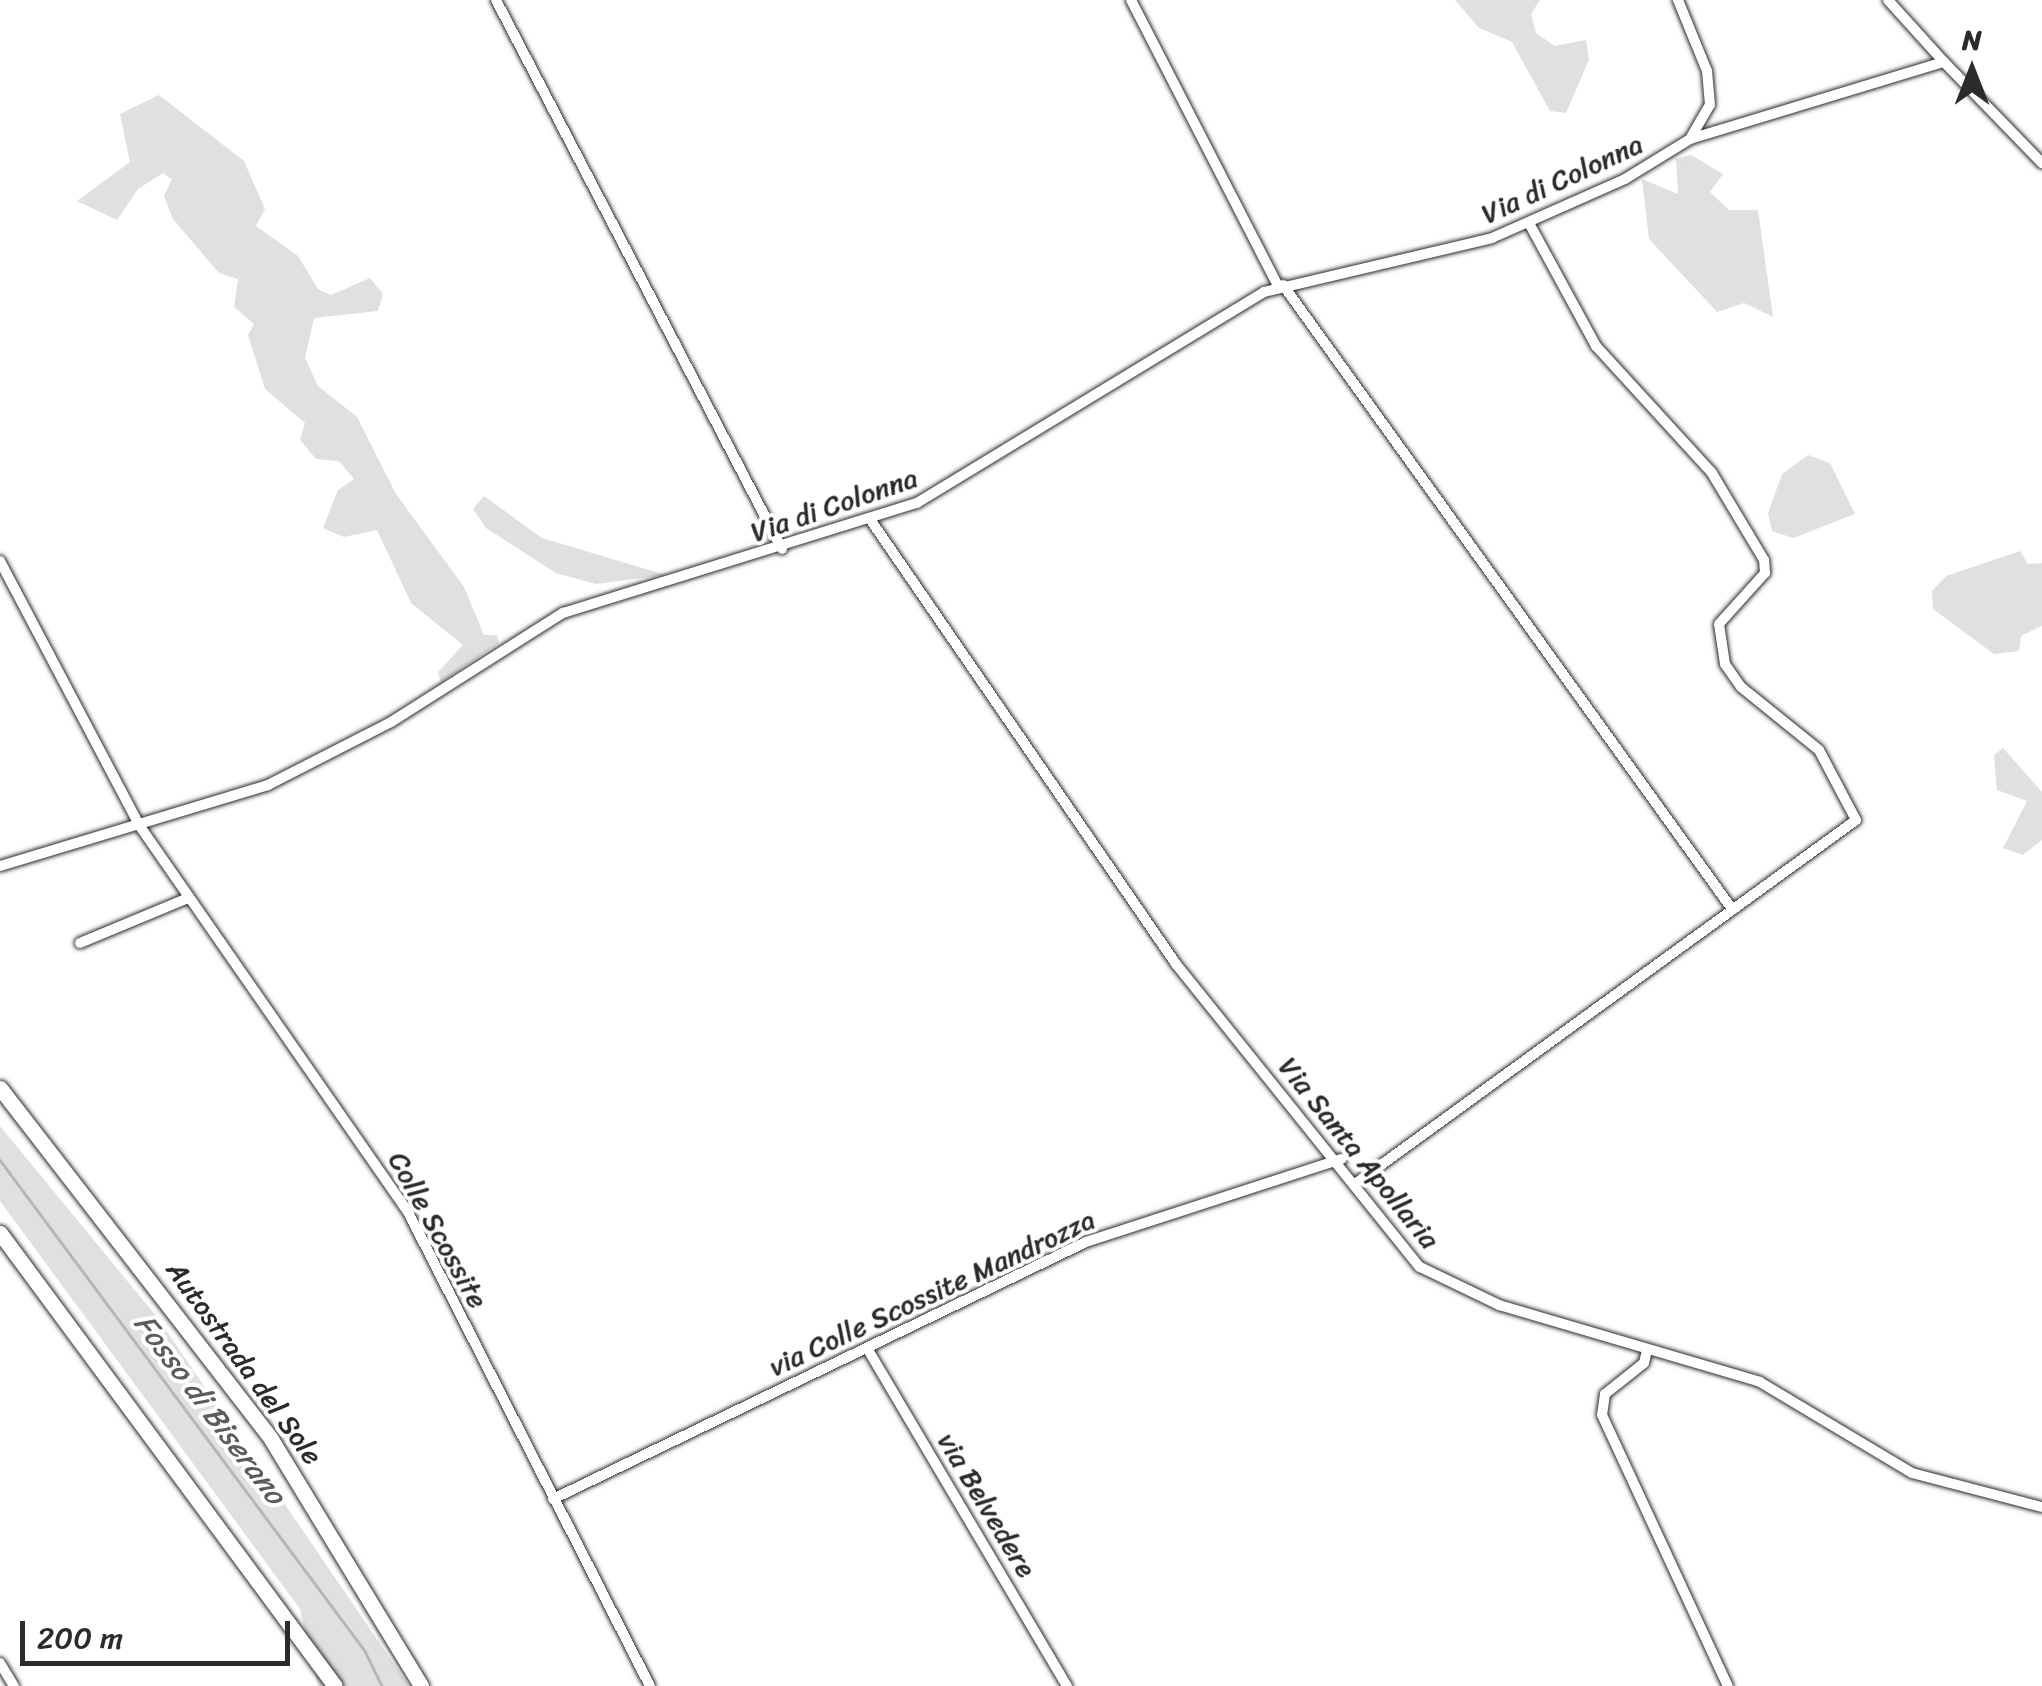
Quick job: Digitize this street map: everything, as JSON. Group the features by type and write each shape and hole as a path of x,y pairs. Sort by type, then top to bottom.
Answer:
{"highway":[{"name":"Autostrada del Sole","path":"0,1088 271,1439 420,1686"},
{"path":"0,1234 335,1686"}],"street":[{"path":"496,0 782,549"},
{"path":"1131,0 1280,286 1732,909"},
{"path":"1678,0 1711,92 1690,139"},
{"path":"1888,0 2042,163"},
{"name":"Via di Colonna","path":"0,866 252,792 342,748 545,620 872,522 1000,460 1184,336 1280,286 1530,225 1690,139 1944,62"},
{"path":"1359,1181 1849,828 1856,812 1813,743 1730,675 1719,624 1765,574 1764,560 1712,473 1600,351 1530,225"},
{"name":"Via Santa Apollaria","path":"872,522 1176,964 1342,1159 1406,1253 1441,1282 1782,1392 1912,1472 2042,1507"},
{"name":"Colle Scossite","path":"0,561 139,825 401,1201 650,1686"},
{"path":"80,943 188,898"},
{"name":"via Colle Scossite Mandrozza","path":"553,1499 1086,1242 1342,1159"},
{"name":"via Belvedere","path":"867,1348 1067,1686"},
{"path":"1648,1350 1644,1363 1605,1394 1602,1415 1728,1686"},
{"path":"0,1663 14,1686"}],"shaded area":[{"path":"1455,0 1540,0 1531,14 1536,33 1555,46 1586,40 1589,60 1566,113 1550,111 1512,42 1479,28"},
{"path":"159,95 244,161 265,209 256,226 298,256 318,289 331,295 370,278 383,294 378,311 314,318 305,358 318,386 357,417 396,494 464,587 484,635 497,635 499,643 441,682 438,672 463,645 411,603 377,530 344,537 323,528 338,490 354,479 339,461 316,459 300,440 305,423 265,389 248,335 254,324 234,307 238,279 219,273 173,219 164,196 172,179 163,173 138,189 117,220 77,201 130,162 120,114"},
{"path":"1691,155 1723,174 1710,192 1729,210 1758,210 1773,317 1744,303 1717,312 1649,239 1642,179 1678,194 1676,159"},
{"path":"1808,455 1830,463 1855,514 1793,538 1772,531 1768,513 1782,474"},
{"path":"484,496 542,538 666,575 596,584 556,573 486,528 473,509"},
{"path":"2020,551 2028,564 2042,563 2042,626 2021,636 2019,651 1994,654 1933,609 1932,591 1946,576"},
{"path":"2003,748 2042,792 2042,840 2023,855 2003,848 2027,801 1997,790 1994,755"},
{"path":"0,1126 157,1317 409,1686 318,1686 300,1609 0,1201"}],"waterway":[{"name":"Fosso di Biserano","path":"0,1160 365,1651 382,1686"}]}
